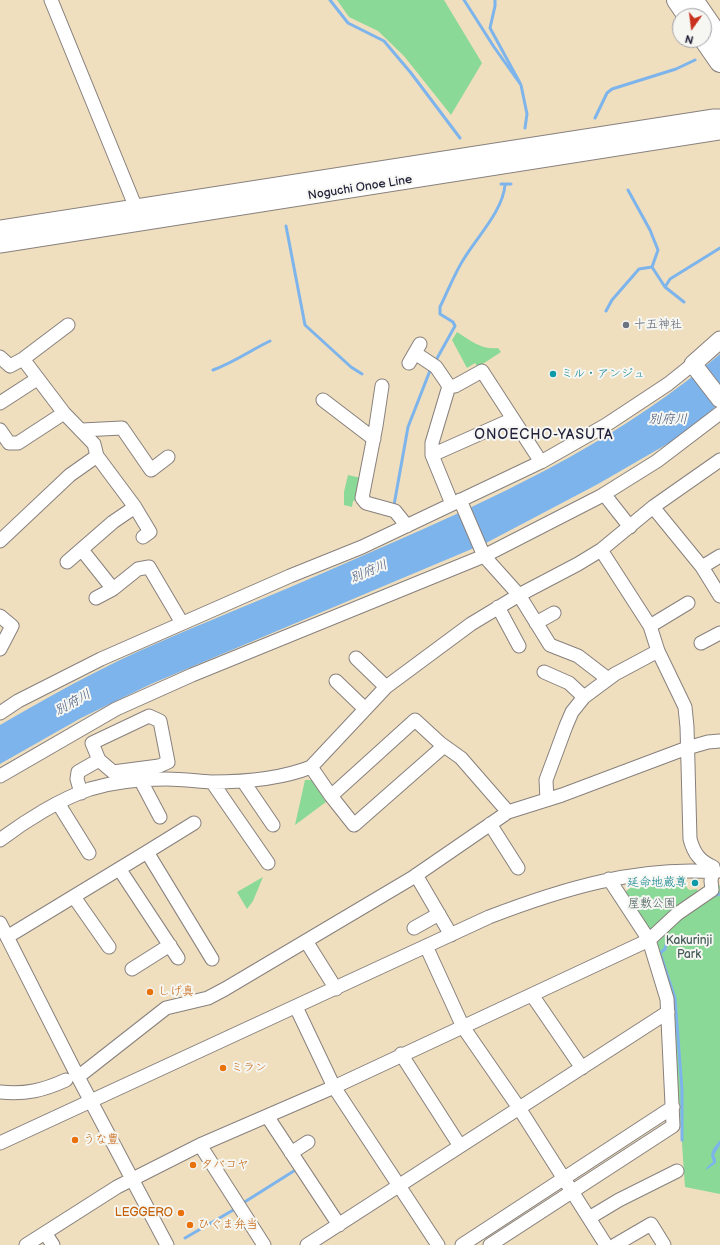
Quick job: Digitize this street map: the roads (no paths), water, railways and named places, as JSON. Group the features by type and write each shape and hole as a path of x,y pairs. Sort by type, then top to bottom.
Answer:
{"highway":[{"path":"693,0 720,39"},
{"path":"709,0 720,16"},
{"path":"710,48 720,62"}],"main road":[{"name":"Noguchi Onoe Line","path":"0,229 573,139 720,118"},
{"name":"Noguchi Onoe Line","path":"0,244 720,131"},
{"path":"720,340 694,366 720,399"}],"street":[{"path":"51,0 136,208"},
{"path":"0,357 10,366 23,359 68,325"},
{"path":"415,353 433,364 449,386"},
{"path":"23,359 64,413 94,444 96,456 135,507 150,532 143,537"},
{"path":"0,712 66,676 182,623 407,526 541,462 606,425 694,366"},
{"path":"449,386 455,386 482,371 541,462"},
{"path":"0,403 37,379"},
{"path":"382,386 374,439 362,498 366,503 395,511 407,526"},
{"path":"449,386 432,443 432,455 484,556 518,595 550,645 578,656 608,679"},
{"path":"323,400 374,439"},
{"path":"0,430 9,443 18,443 64,413"},
{"path":"0,776 116,709 192,675 484,556 604,494 657,461 720,413"},
{"path":"432,455 513,418"},
{"path":"82,430 122,428 151,470 168,457"},
{"path":"0,540 70,475 96,456"},
{"path":"0,840 58,803 81,793 103,787 166,779 212,782 244,781 300,771 310,767 364,708 386,687 471,624 518,595 578,564 601,550 654,507 720,460"},
{"path":"604,494 630,526"},
{"path":"66,562 82,550 113,522 135,507"},
{"path":"654,507 702,567 720,596"},
{"path":"82,550 113,589"},
{"path":"26,1245 132,1179 200,1145 334,1087 401,1054 464,1030 534,998 649,940 677,914 712,890 716,872 713,867 701,862 692,850 690,839 685,708 658,651 650,626 601,550"},
{"path":"702,567 720,556"},
{"path":"96,598 113,589 138,569 149,567 182,623"},
{"path":"650,626 688,603"},
{"path":"498,607 519,646"},
{"path":"536,622 554,613"},
{"path":"0,616 12,626 0,649"},
{"path":"701,643 720,633"},
{"path":"547,800 546,780 572,712 584,697 608,679 658,651"},
{"path":"356,658 386,687"},
{"path":"544,672 569,683 584,697"},
{"path":"336,681 364,708"},
{"path":"149,716 160,721 168,762 159,766 113,772 99,760 92,742 149,716"},
{"path":"331,796 415,720 444,746 461,758 508,812"},
{"path":"0,1092 18,1094 44,1090 72,1079 166,1008 208,998 416,875 508,812 547,800 687,748 708,742 720,741"},
{"path":"310,767 354,825 444,746"},
{"path":"81,793 77,780 78,772 99,760"},
{"path":"141,781 160,817"},
{"path":"244,781 273,825"},
{"path":"212,782 239,828 268,863"},
{"path":"58,803 89,853"},
{"path":"7,937 120,870 194,823"},
{"path":"490,824 518,868"},
{"path":"148,852 212,951"},
{"path":"120,870 178,958"},
{"path":"0,1143 336,989 426,946 529,902 569,888 635,874 716,872"},
{"path":"416,875 451,935"},
{"path":"490,1245 673,1126 667,999 649,940 609,879"},
{"path":"74,897 109,940"},
{"path":"414,928 439,914"},
{"path":"0,923 72,1079 91,1102 167,1245"},
{"path":"306,940 336,989"},
{"path":"132,969 170,945"},
{"path":"426,946 464,1030 519,1108 606,1245"},
{"path":"534,998 582,1068"},
{"path":"296,1007 334,1087 400,1185 438,1245"},
{"path":"308,1245 668,1012"},
{"path":"401,1054 460,1146"},
{"path":"462,1245 673,1107"},
{"path":"267,1116 339,1225"},
{"path":"291,1153 308,1142"},
{"path":"200,1145 264,1245"},
{"path":"589,1218 619,1200 677,1171"},
{"path":"615,1245 651,1224 664,1245"},
{"path":"45,1233 53,1245"}],"water":[{"name":"別府川","path":"720,354 720,403 681,436 598,484 486,543 151,684 81,718 0,764 0,725 87,676 137,652 403,538 487,500 569,458 647,410"},
{"path":"720,1140 720,1145 714,1155 716,1163 706,1170 707,1167 713,1162 711,1155 713,1149"}],"waterway":[{"path":"330,0 348,23 384,41 411,73 460,138"},
{"path":"464,0 494,47 521,85 527,114 525,128"},
{"path":"495,0 490,28 520,83"},
{"path":"595,118 607,93 612,89 676,69 695,60"},
{"path":"501,184 511,184"},
{"path":"435,362 455,326 453,322 440,314 440,307 461,263 500,204 505,185"},
{"path":"628,190 650,230 658,250 652,267"},
{"path":"286,226 305,325 351,367 362,374"},
{"path":"665,287 670,279 720,248"},
{"path":"606,311 612,300 639,269 652,267 665,287 684,302"},
{"path":"213,370 228,364 270,341"},
{"path":"394,505 408,427 431,368"},
{"path":"713,896 720,894"},
{"path":"666,930 667,941 665,949 660,953 675,998 682,1090 682,1140"},
{"path":"243,1203 297,1169"},
{"path":"185,1238 235,1209"}],"place":[{"name":"十五神社","path":"626,325"},
{"name":"ミル・アンジュ","path":"553,374"},
{"name":"延命地蔵尊","path":"695,883"},
{"name":"しげ真","path":"150,992"},
{"name":"ミラン","path":"223,1068"},
{"name":"うな豊","path":"75,1140"},
{"name":"タバコヤ","path":"193,1165"},
{"name":"LEGGERO","path":"181,1213"},
{"name":"ひぐま弁当","path":"190,1225"}],"district":[{"name":"ONOECHO-YASUTA","path":"544,435"}],"park label":[{"name":"屋敷公園","path":"652,904"},
{"name":"Kakurinji Park","path":"689,948"}]}
